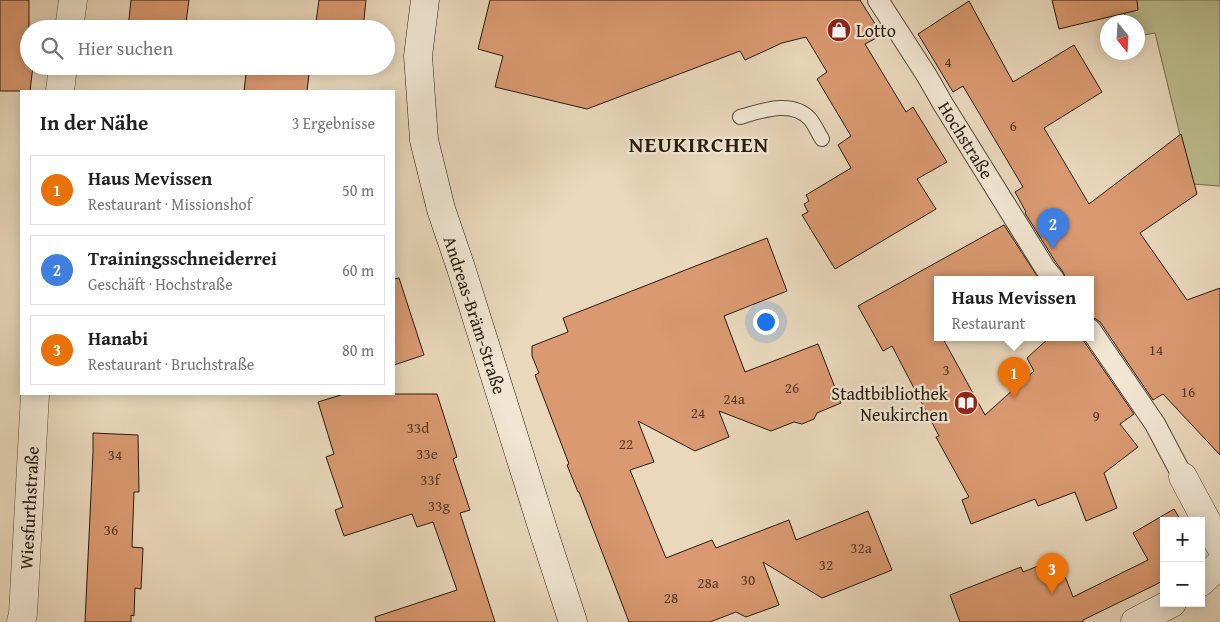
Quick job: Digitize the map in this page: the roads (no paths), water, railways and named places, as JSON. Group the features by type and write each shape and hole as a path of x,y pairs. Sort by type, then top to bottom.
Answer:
{"main road":[{"path":"70,20 73,0"},
{"name":"Andreas-Bräm-Straße","path":"425,0 418,56 424,140 441,209 573,622"},
{"path":"60,90 62,75"},
{"name":"Wiesfurthstraße","path":"21,622 23,614 35,395"},
{"path":"1183,477 1220,546"},
{"path":"1205,578 1220,564"},
{"path":"1135,622 1164,607"}],"street":[{"name":"Hochstraße","path":"878,0 1052,276"},
{"path":"1094,336 1156,424 1183,477"}],"lane":[{"path":"740,117 766,110 786,108 801,112 810,119 822,139"}],"place":[{"name":"Lotto","path":"839,30"},
{"name":"Trainingsschneiderrei","path":"1053,249"},
{"name":"Haus Mevissen","path":"1014,398"},
{"name":"Stadtbibliothek Neukirchen","path":"966,403"},
{"name":"Hanabi","path":"1052,594"}],"district":[{"name":"NEUKIRCHEN","path":"699,144"}]}
